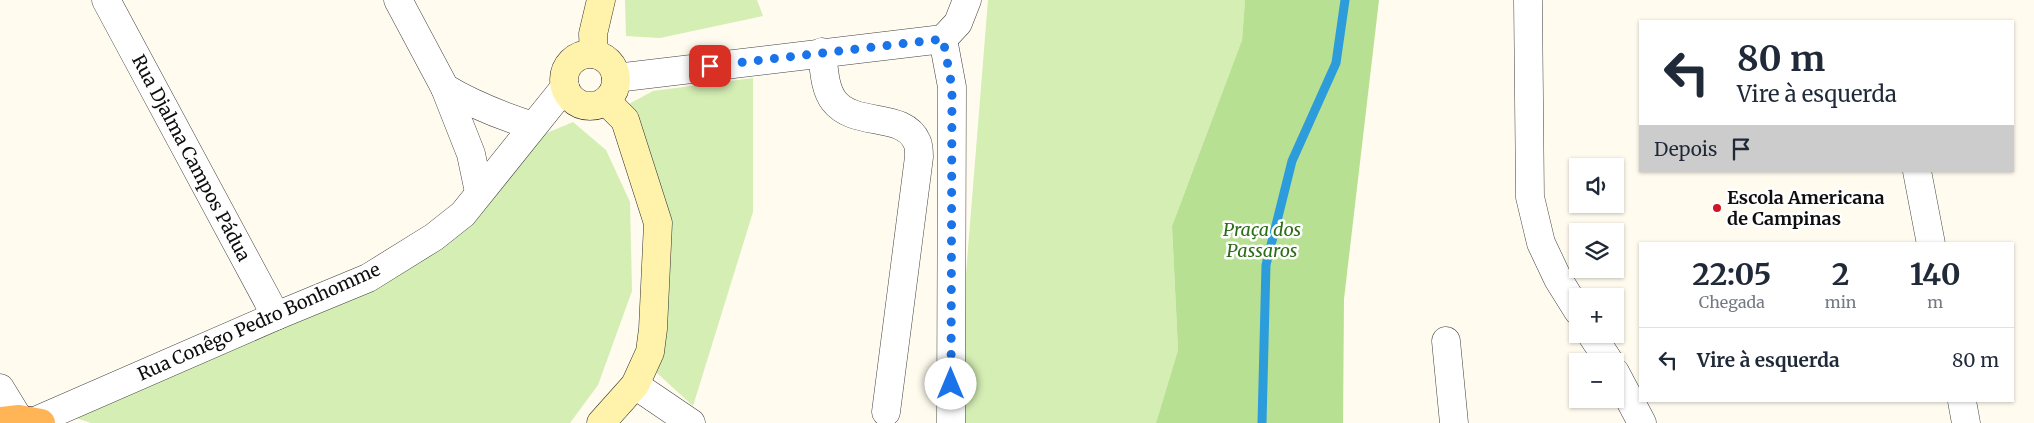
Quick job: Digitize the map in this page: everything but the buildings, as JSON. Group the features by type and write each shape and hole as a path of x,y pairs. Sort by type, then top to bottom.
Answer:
{"main road":[{"path":"594,54 593,34 601,0"},
{"path":"585,54 594,54 609,62 614,69 611,89 598,105 582,105 574,101 565,87 566,70 570,63 585,54"},
{"path":"601,423 635,385 650,352 653,329 658,223 625,120 611,89"}],"street":[{"name":"Rua Djalma Campos Pádua","path":"106,0 276,316"},
{"path":"398,0 444,88 471,154 479,192"},
{"path":"611,89 822,52 943,39 958,23 967,0"},
{"path":"1528,0 1530,197 1542,242 1558,279 1569,297"},
{"path":"943,39 952,87 951,423"},
{"path":"822,52 828,90 834,101 846,112 859,117 898,124 910,132 918,142 919,157 886,412"},
{"name":"Rua Conêgo Pedro Bonhomme","path":"24,421 368,278 434,237 462,214 565,87"},
{"path":"444,88 464,100 492,112 533,126"},
{"path":"1917,172 1931,242"},
{"path":"1446,341 1454,423"},
{"path":"635,385 691,423"},
{"path":"0,388 24,421"},
{"path":"1624,389 1642,423"},
{"path":"1962,402 1966,423"}],"green space":[{"path":"625,0 757,0 763,16 660,38 626,36"},
{"path":"988,0 1245,0 1242,40 1172,226 1178,350 1156,423 954,423"},
{"name":"Praça dos Passaros","path":"1245,0 1379,0 1344,299 1343,423 1156,423 1178,350 1172,226 1242,40"},
{"path":"753,78 753,212 693,406 656,372 666,220 629,104 653,91"},
{"path":"573,122 606,150 630,202 632,291 598,385 570,423 91,423 67,415 399,271 542,135"}],"waterway":[{"path":"1262,423 1266,265 1292,161 1336,63 1345,0"}],"place":[{"name":"Escola Americana de Campinas","path":"1717,208"}],"route":[{"path":"710,66 943,39 952,87 951,384"}]}
